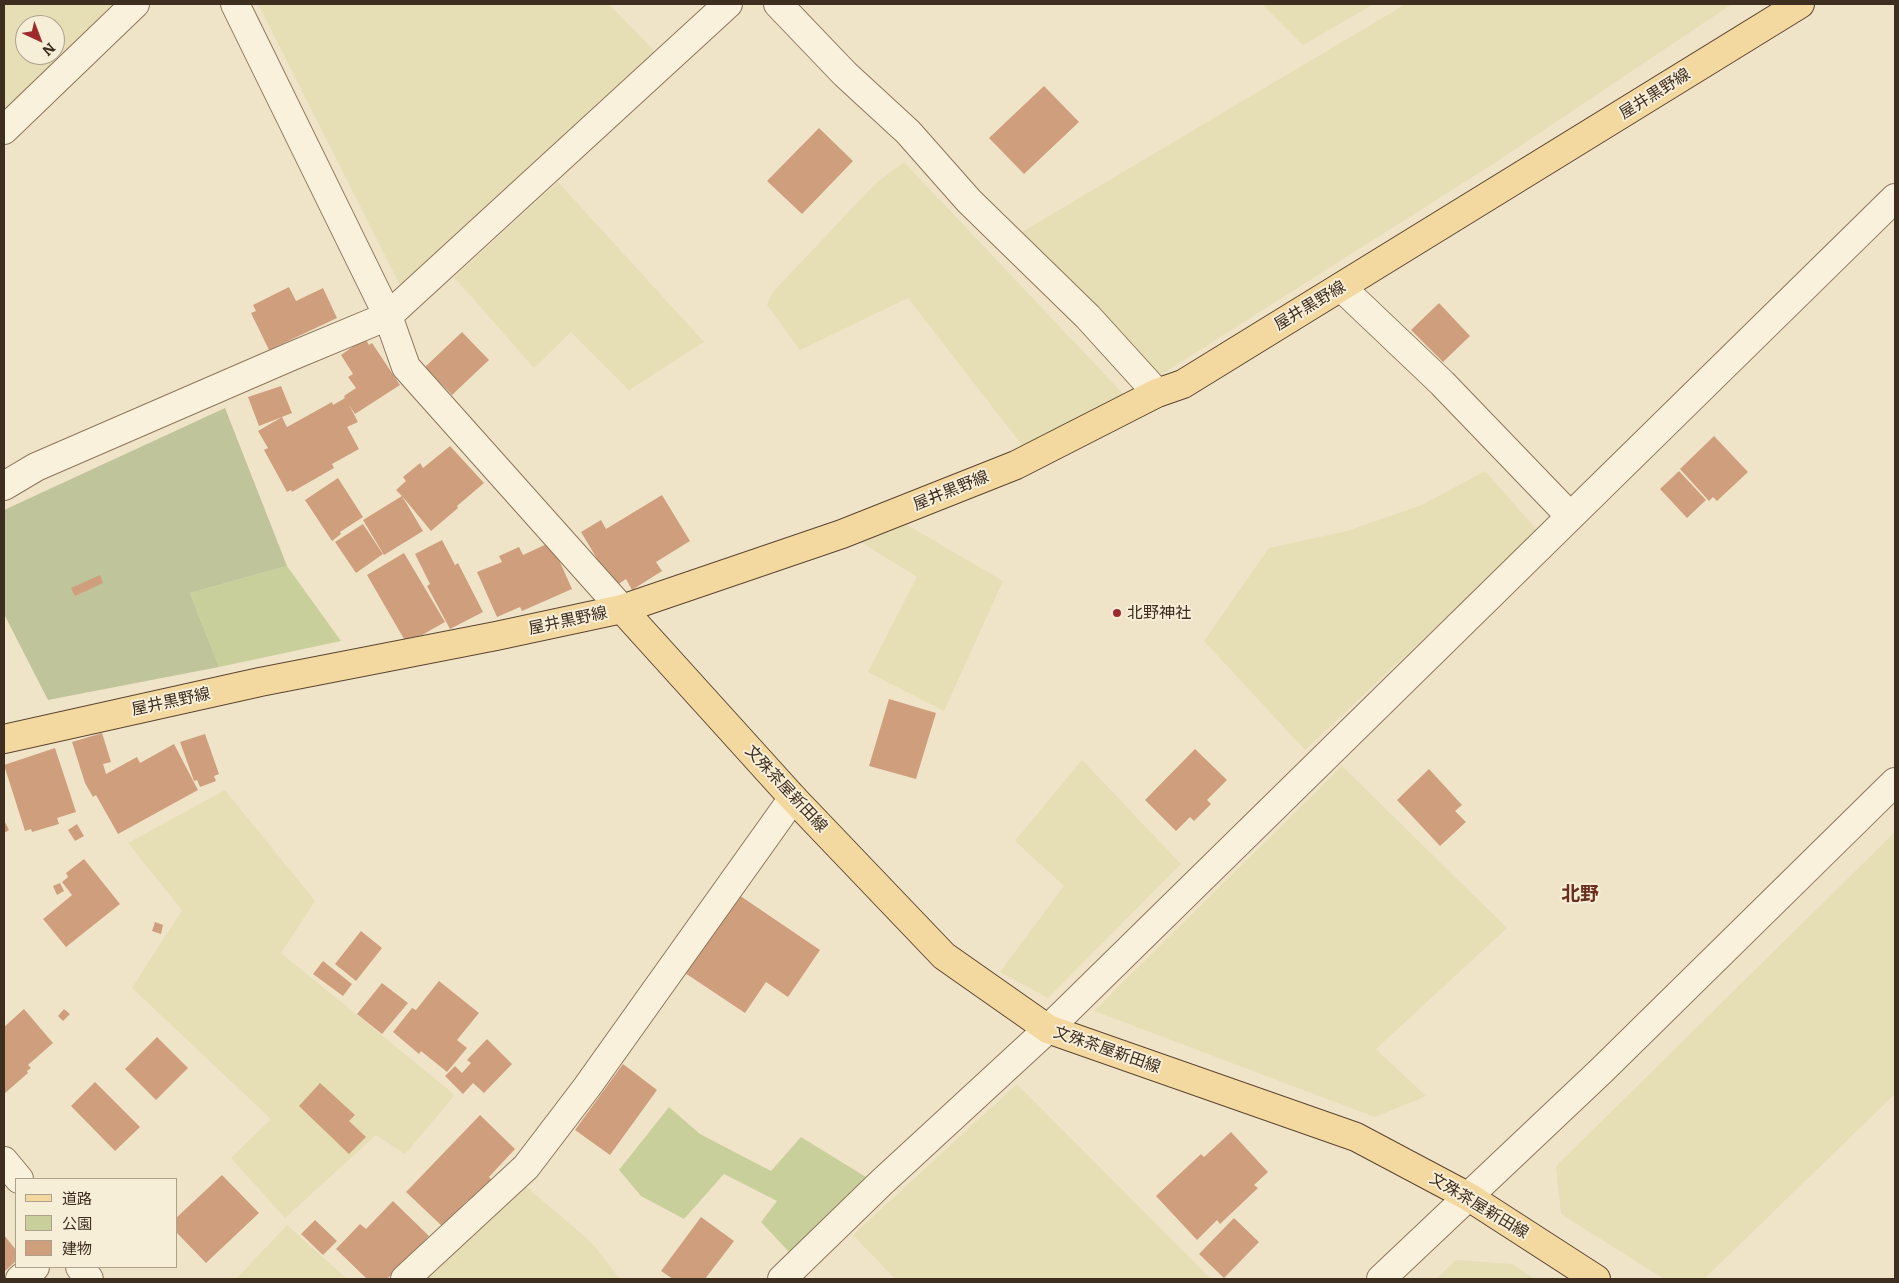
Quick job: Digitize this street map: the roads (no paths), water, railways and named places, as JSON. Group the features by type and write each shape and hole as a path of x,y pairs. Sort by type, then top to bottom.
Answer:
{"main road":[{"name":"屋井黒野線","path":"4,739 260,682 496,636 622,609 842,534 1016,465 1157,393 1183,384 1800,4"},
{"name":"文殊茶屋新田線","path":"622,609 793,798 944,956 1048,1029 1356,1138 1469,1197 1596,1279"}],"street":[{"path":"4,130 135,4"},
{"path":"235,4 388,316 406,367 622,609"},
{"path":"4,486 36,468 388,316 728,4"},
{"path":"778,4 845,74 908,132 969,201 1088,318 1157,393"},
{"path":"782,1279 882,1182 1048,1029 1895,198"},
{"path":"1341,287 1442,383 1570,516"},
{"path":"1381,1279 1600,1071 1895,782"},
{"path":"405,1279 526,1167 587,1088 793,798"},
{"path":"4,1161 18,1178"},
{"path":"20,1279 34,1268"},
{"path":"81,1268 89,1279"}],"place":[{"name":"北野神社","path":"1117,613"}],"district":[{"name":"北野","path":"1580,894"}]}
